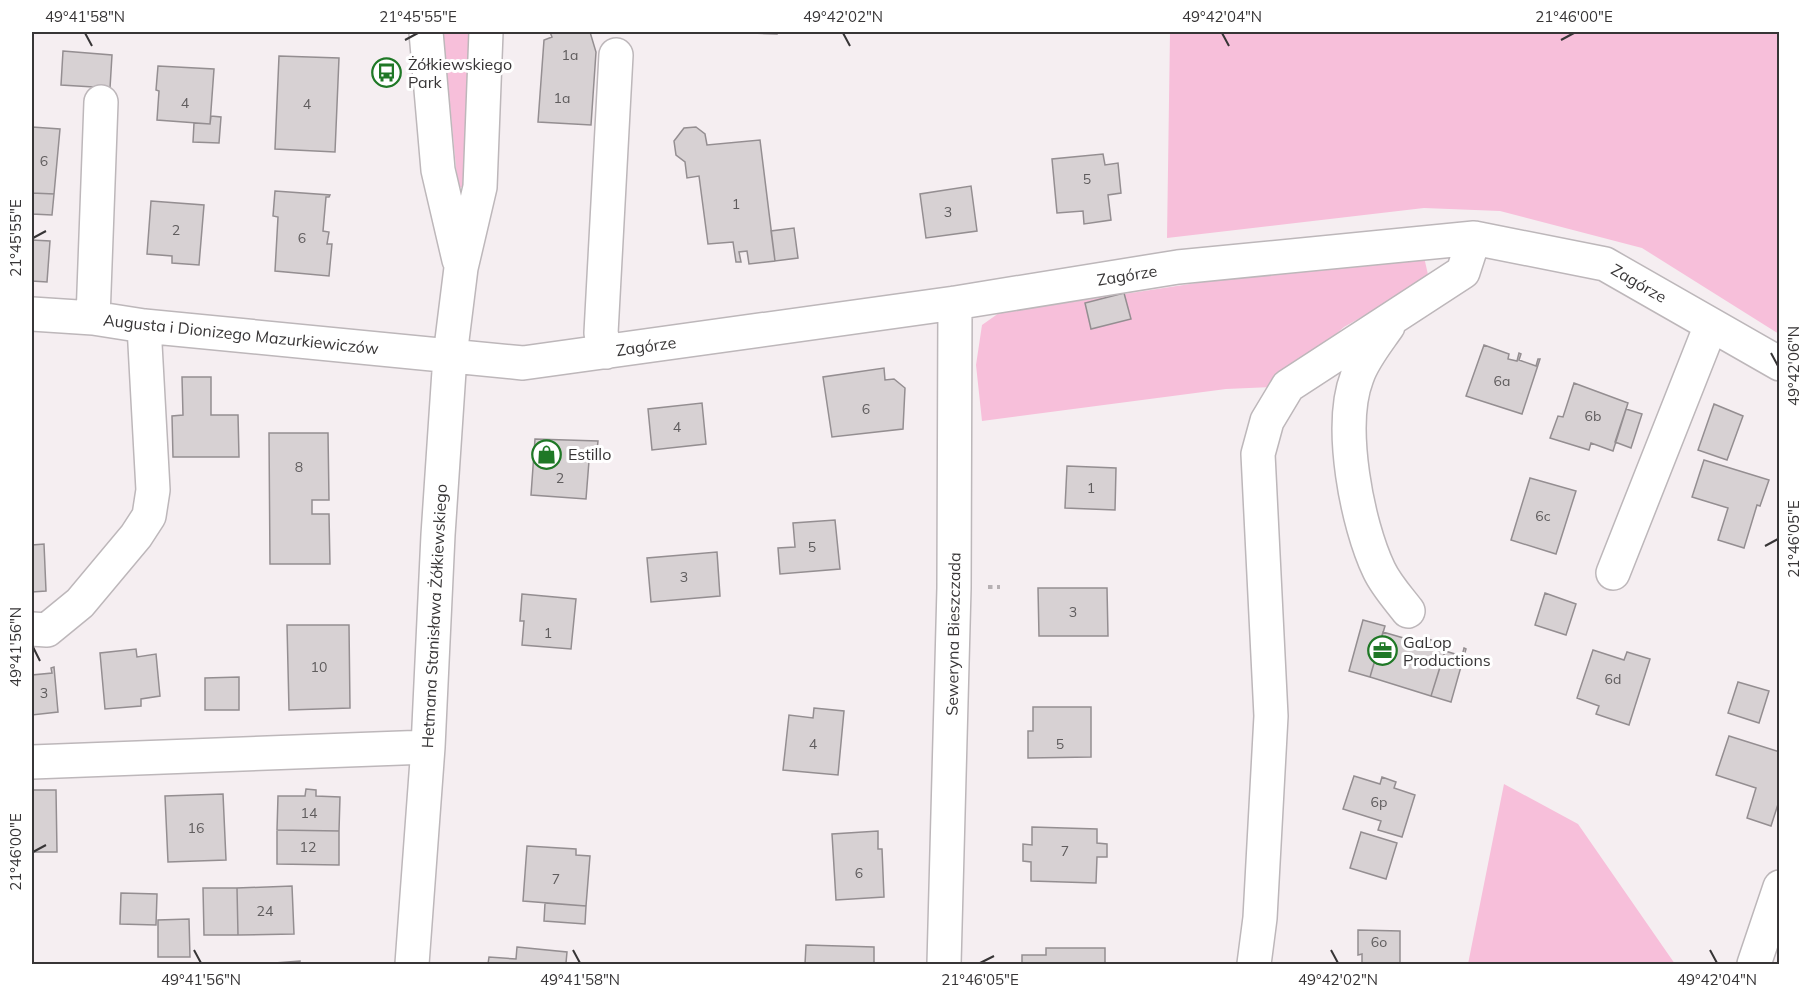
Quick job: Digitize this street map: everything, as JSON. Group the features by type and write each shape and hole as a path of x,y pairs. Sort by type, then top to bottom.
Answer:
{"street":[{"name":"Hetmana Stanisława Żółkiewskiego","path":"426,32 438,170 461,268"},
{"name":"Hetmana Stanisława Żółkiewskiego","path":"412,964 428,747 438,535 450,356 461,268 480,187 486,32"},
{"path":"606,352 601,333 616,55"},
{"path":"93,318 101,102"},
{"path":"1254,964 1260,918 1271,716 1258,454 1267,421 1288,386 1463,272 1474,238"},
{"name":"Zagórze","path":"450,356 523,363 956,303 1178,267 1474,238 1605,264 1779,364"},
{"name":"Seweryna Bieszczada","path":"944,964 954,599 956,303"},
{"name":"Augusta i Dionizego Mazurkiewiczów","path":"32,315 93,318 144,327 450,356"},
{"path":"1394,317 1357,376 1352,394 1351,464 1362,523 1373,557 1387,584 1408,611"},
{"path":"1613,573 1711,325"},
{"path":"32,630 46,630 80,603 136,536 149,516 153,490 144,327"},
{"path":"32,762 428,747"},
{"path":"1754,964 1779,887"}],"shaded area":[{"path":"443,32 472,32 463,187 458,188"},
{"path":"1170,32 1779,32 1779,334 1642,248 1500,211 1424,208 1167,238"},
{"path":"1387,254 1424,257 1429,279 1344,327 1275,387 1226,389 982,421 976,365 982,325 999,313"},
{"path":"1504,784 1578,824 1675,964 1468,964"}],"building":[{"path":"550,32 590,32 596,52 591,125 538,122 544,40 552,37"},
{"path":"724,32 777,32 777,34"},
{"path":"63,51 112,55 110,88 61,85"},
{"path":"279,56 339,58 335,152 275,149"},
{"path":"158,66 214,69 210,124 157,120"},
{"path":"211,116 221,117 219,143 193,142 194,123 210,124"},
{"path":"32,127 60,129 54,194 32,193"},
{"path":"696,127 705,134 707,145 760,140 775,261 749,264 747,251 739,252 741,262 736,262 733,242 708,244 699,176 687,178 685,162 676,155 674,141 684,128"},
{"path":"1103,154 1105,165 1118,163 1121,193 1108,195 1111,220 1084,224 1083,211 1057,213 1052,159"},
{"path":"971,186 977,231 926,238 920,194"},
{"path":"275,191 330,195 326,197 323,231 329,232 327,244 332,244 329,276 275,271 278,217 273,216"},
{"path":"32,193 54,194 52,215 32,214"},
{"path":"151,201 204,205 199,265 172,263 172,256 147,254"},
{"path":"794,228 798,258 775,261 771,231"},
{"path":"32,240 50,241 47,282 32,281"},
{"path":"1124,293 1131,319 1091,329 1085,303"},
{"path":"1484,345 1509,354 1508,359 1517,361 1519,353 1521,354 1519,360 1536,366 1540,359 1522,414 1466,396"},
{"path":"884,368 885,380 894,379 905,388 903,429 832,437 823,377"},
{"path":"182,377 211,377 211,415 238,415 239,457 173,457 172,416 183,415"},
{"path":"1574,383 1628,403 1613,451 1591,443 1589,450 1550,438 1558,416 1563,417"},
{"path":"702,403 706,444 652,450 648,409"},
{"path":"1714,404 1743,416 1727,460 1698,450"},
{"path":"1626,409 1642,414 1631,448 1615,442"},
{"path":"269,433 328,433 329,500 312,500 312,514 329,514 330,564 270,564"},
{"path":"535,439 598,441 596,461 589,461 586,499 531,495"},
{"path":"1704,460 1769,480 1760,506 1757,505 1744,548 1718,540 1728,508 1692,497"},
{"path":"1067,466 1116,468 1115,510 1065,508"},
{"path":"1530,478 1576,491 1556,554 1511,540"},
{"path":"835,520 840,569 780,574 778,548 795,547 793,523"},
{"path":"44,544 46,591 32,592 32,545"},
{"path":"717,552 720,596 651,602 647,558"},
{"path":"1038,588 1107,588 1108,636 1039,636"},
{"path":"1545,593 1576,604 1566,635 1535,625"},
{"path":"522,594 576,599 571,649 522,645 524,621 520,621"},
{"path":"1363,620 1385,626 1370,677 1349,671"},
{"path":"287,625 349,625 350,708 289,710"},
{"path":"1383,632 1424,644 1425,638 1447,645 1431,696 1370,677"},
{"path":"1464,648 1466,649 1451,702 1431,696 1445,651 1462,656"},
{"path":"136,649 137,657 156,654 160,696 141,699 141,706 105,709 100,653"},
{"path":"1593,650 1624,660 1627,652 1650,659 1629,725 1596,714 1599,706 1577,698"},
{"path":"54,667 58,712 32,715 32,675 52,673 51,668"},
{"path":"239,677 239,710 205,710 205,678"},
{"path":"1738,682 1769,691 1759,723 1728,713"},
{"path":"1033,707 1091,707 1091,757 1028,758 1028,731 1033,731"},
{"path":"814,708 844,711 838,775 783,770 789,715 813,718"},
{"path":"1729,736 1780,752 1780,798 1771,826 1747,818 1756,788 1716,775"},
{"path":"1354,776 1380,784 1382,777 1396,782 1394,788 1415,795 1402,837 1378,830 1381,821 1343,809"},
{"path":"306,789 316,790 316,796 340,797 339,831 277,830 278,796 305,796"},
{"path":"32,790 56,790 57,852 32,852"},
{"path":"223,794 226,860 168,862 165,796"},
{"path":"1032,827 1097,829 1097,843 1107,844 1107,857 1097,857 1096,883 1031,881 1031,862 1023,861 1023,844 1032,845"},
{"path":"277,830 339,831 339,865 277,864"},
{"path":"878,831 878,849 882,849 884,897 836,900 832,834"},
{"path":"1361,832 1397,843 1386,879 1350,868"},
{"path":"527,846 576,849 576,855 590,856 586,906 523,901"},
{"path":"292,886 294,934 238,935 237,888"},
{"path":"203,888 237,888 238,935 204,935"},
{"path":"121,893 157,894 156,925 120,924"},
{"path":"545,903 586,906 585,924 544,921"},
{"path":"189,919 190,957 158,957 158,920"},
{"path":"1358,930 1400,931 1400,964 1362,964 1362,954 1358,955"},
{"path":"806,945 874,947 874,964 805,964"},
{"path":"517,947 567,952 566,963 577,964 488,964 489,957 516,959"},
{"path":"1046,948 1105,948 1105,964 1022,964 1022,955 1046,955"},
{"path":"300,961 300,964 275,964 275,963"}],"place":[{"name":"Żółkiewskiego Park","path":"387,73"},
{"name":"Estillo","path":"547,454"},
{"name":"GaLop Productions","path":"1382,651"}]}
